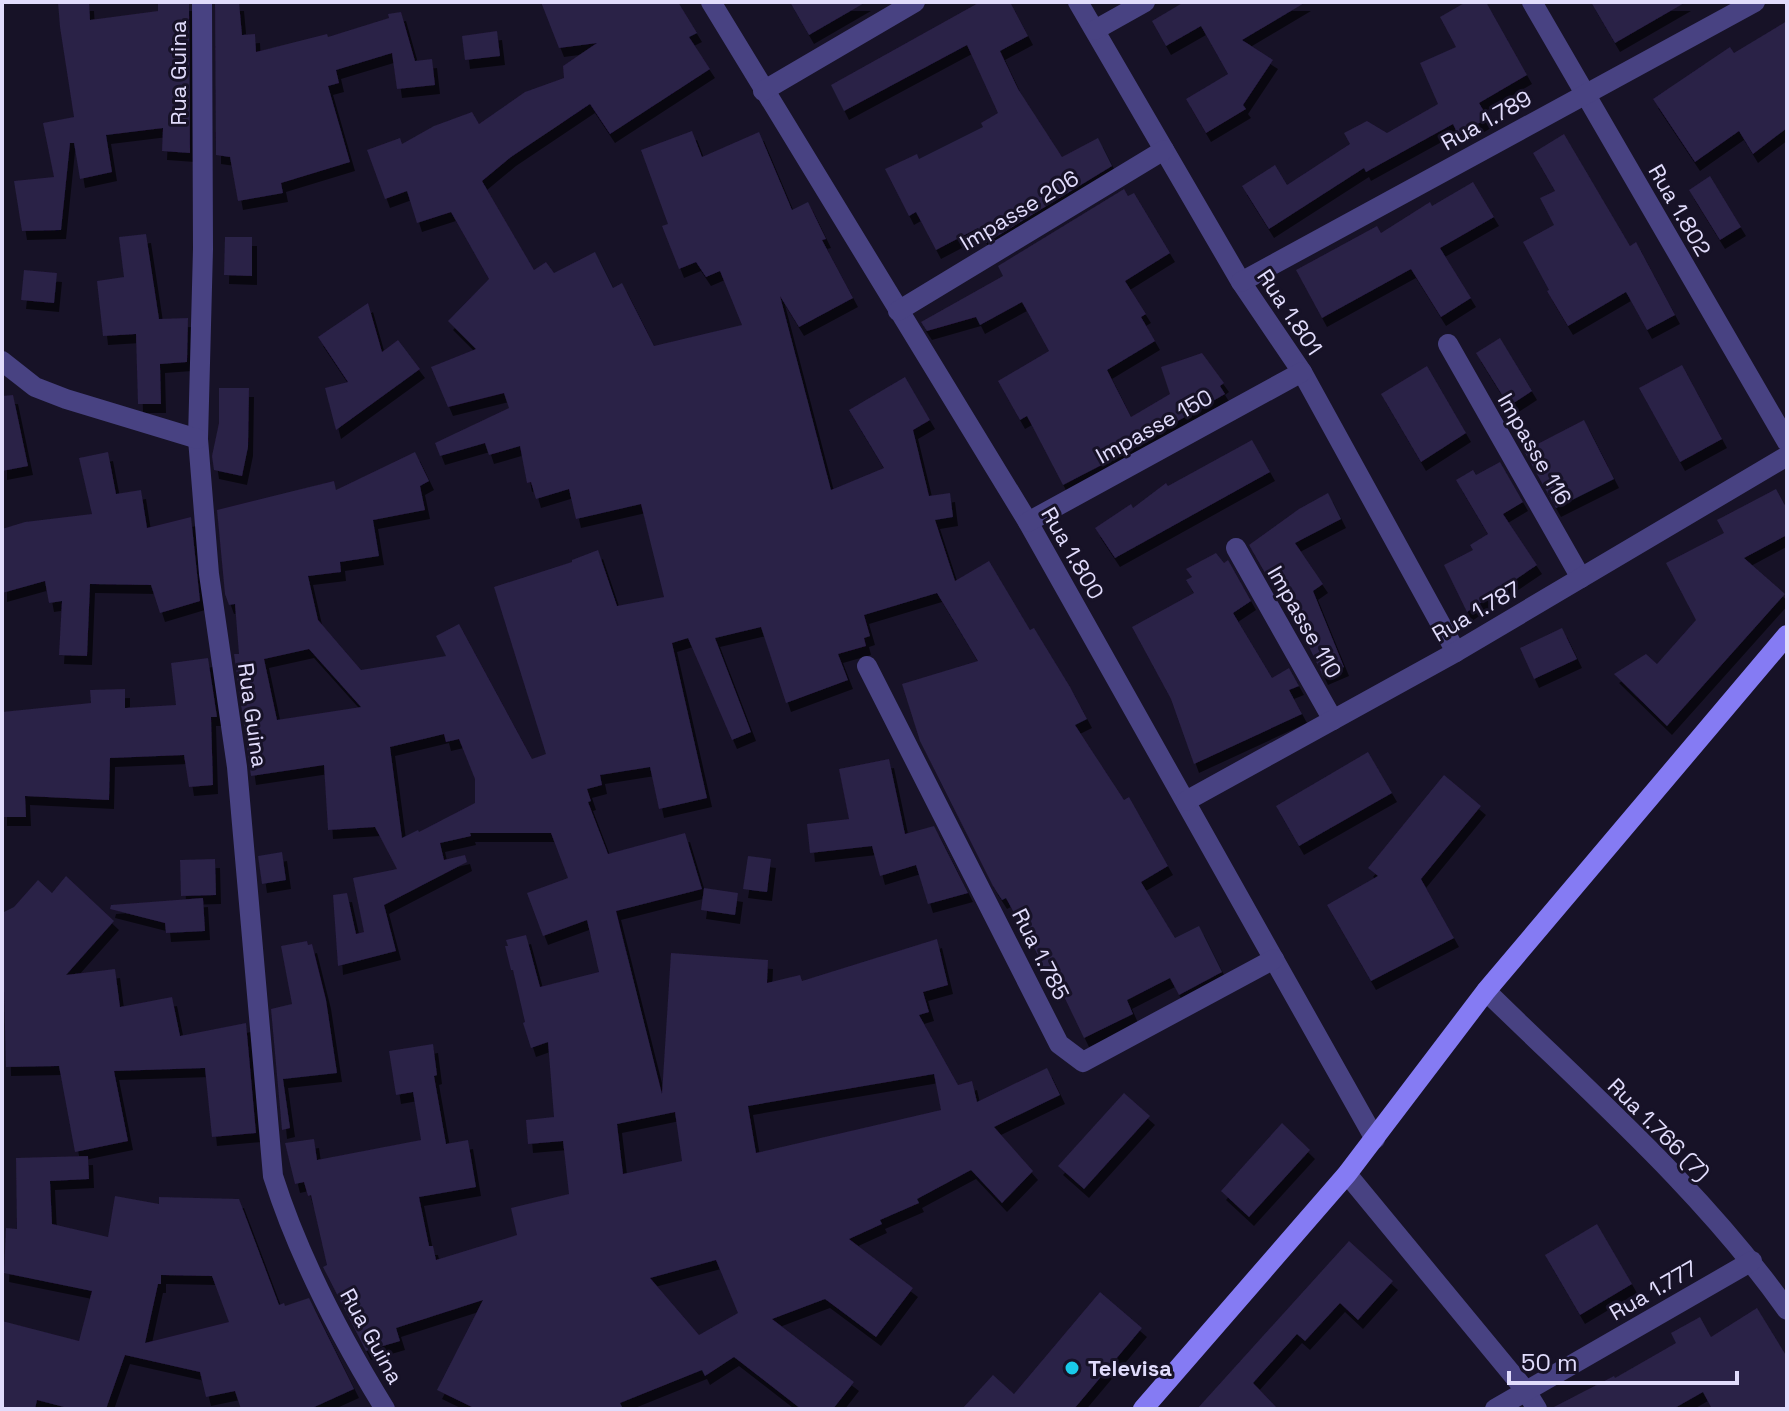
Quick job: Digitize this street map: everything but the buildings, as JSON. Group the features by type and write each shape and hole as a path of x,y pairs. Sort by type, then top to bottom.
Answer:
{"street":[{"name":"Rua Guina","path":"202,2 203,249 198,439 209,574 237,767 273,1176 287,1221 347,1347 385,1409"},
{"name":"Rua 1.800","path":"711,2 1028,522 1375,1139"},
{"path":"763,91 915,2"},
{"name":"Rua 1.801","path":"1078,2 1241,282 1302,372 1456,652"},
{"path":"1095,30 1145,2"},
{"name":"Rua 1.802","path":"1532,2 1787,442"},
{"name":"Rua 1.789","path":"1241,282 1755,2"},
{"name":"Impasse 206","path":"898,311 1164,150"},
{"name":"Impasse 116","path":"1448,344 1581,578"},
{"path":"2,361 35,387 198,439"},
{"name":"Impasse 150","path":"1028,522 1302,372"},
{"name":"Rua 1.787","path":"1186,801 1456,652 1787,456"},
{"name":"Impasse 110","path":"1236,548 1333,720"},
{"path":"1143,1409 1347,1174 1486,991 1787,635"},
{"name":"Rua 1.785","path":"867,666 1059,1044 1083,1062 1274,959"},
{"name":"Rua 1.766 (7)","path":"1486,991 1677,1179 1752,1261 1787,1310"},
{"path":"1347,1174 1526,1391 1537,1409"},
{"name":"Rua 1.777","path":"1495,1409 1752,1261"}],"place":[{"name":"Televisa","path":"1072,1368"}]}
